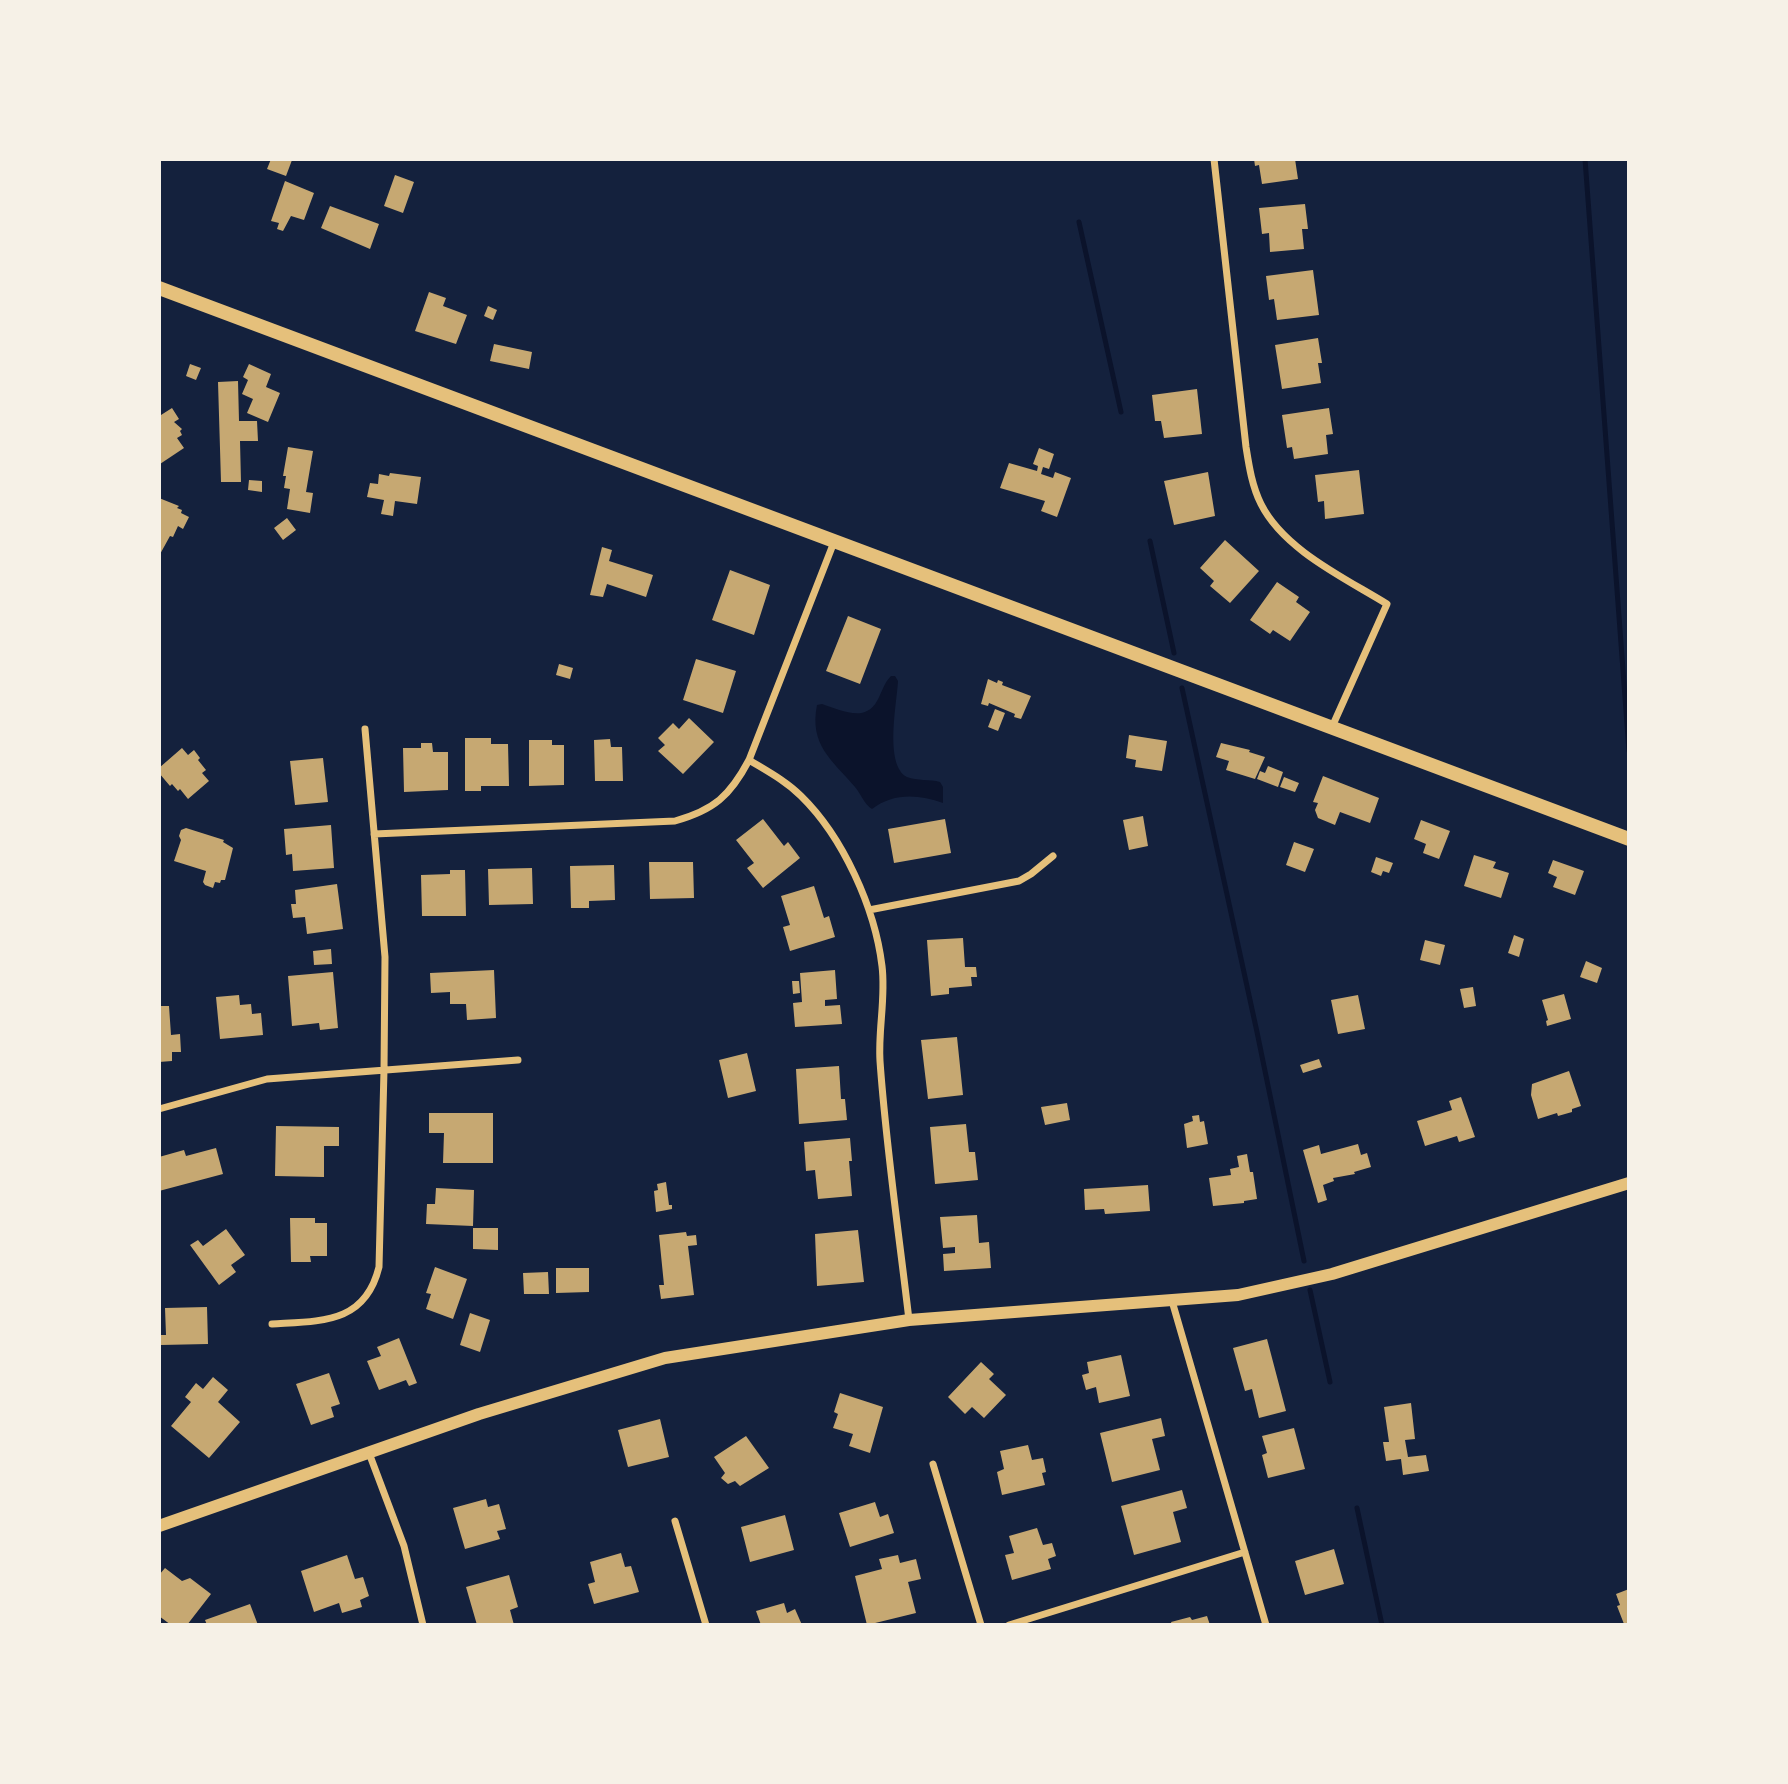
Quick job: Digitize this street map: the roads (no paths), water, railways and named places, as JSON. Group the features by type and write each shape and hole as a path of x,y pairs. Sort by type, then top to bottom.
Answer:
{"main road":[{"path":"159,288 1629,839"}],"street":[{"path":"1214,159 1246,447 1251,478 1261,504 1272,523 1287,538 1387,604 1332,728"},
{"path":"374,834 675,821 697,815 716,804 738,781 749,760 835,541"},
{"path":"272,1324 333,1318 351,1311 365,1299 374,1285 381,1245 385,957 365,729"},
{"path":"749,760 781,779 812,807 848,863 869,910 882,965 880,1060 909,1320"},
{"path":"869,910 1020,881 1053,856"},
{"path":"159,1109 268,1079 518,1060"},
{"path":"159,1527 479,1414 666,1358 909,1320 1238,1295 1332,1274 1629,1183"},
{"path":"1172,1301 1266,1625"},
{"path":"369,1453 404,1546 423,1625"},
{"path":"933,1464 981,1625"},
{"path":"675,1521 706,1625"},
{"path":"1009,1625 1245,1552"}],"water":[{"path":"891,676 895,676 898,681 894,747 900,770 907,777 940,782 943,787 943,803 906,797 888,800 872,809 831,760 819,741 815,719 817,705 852,713 866,712 877,701"}],"waterway":[{"path":"1585,159 1629,751"},
{"path":"1079,222 1121,412"},
{"path":"1150,541 1174,653"},
{"path":"1182,688 1304,1261"},
{"path":"1310,1290 1330,1382"},
{"path":"1357,1508 1382,1625"}]}
